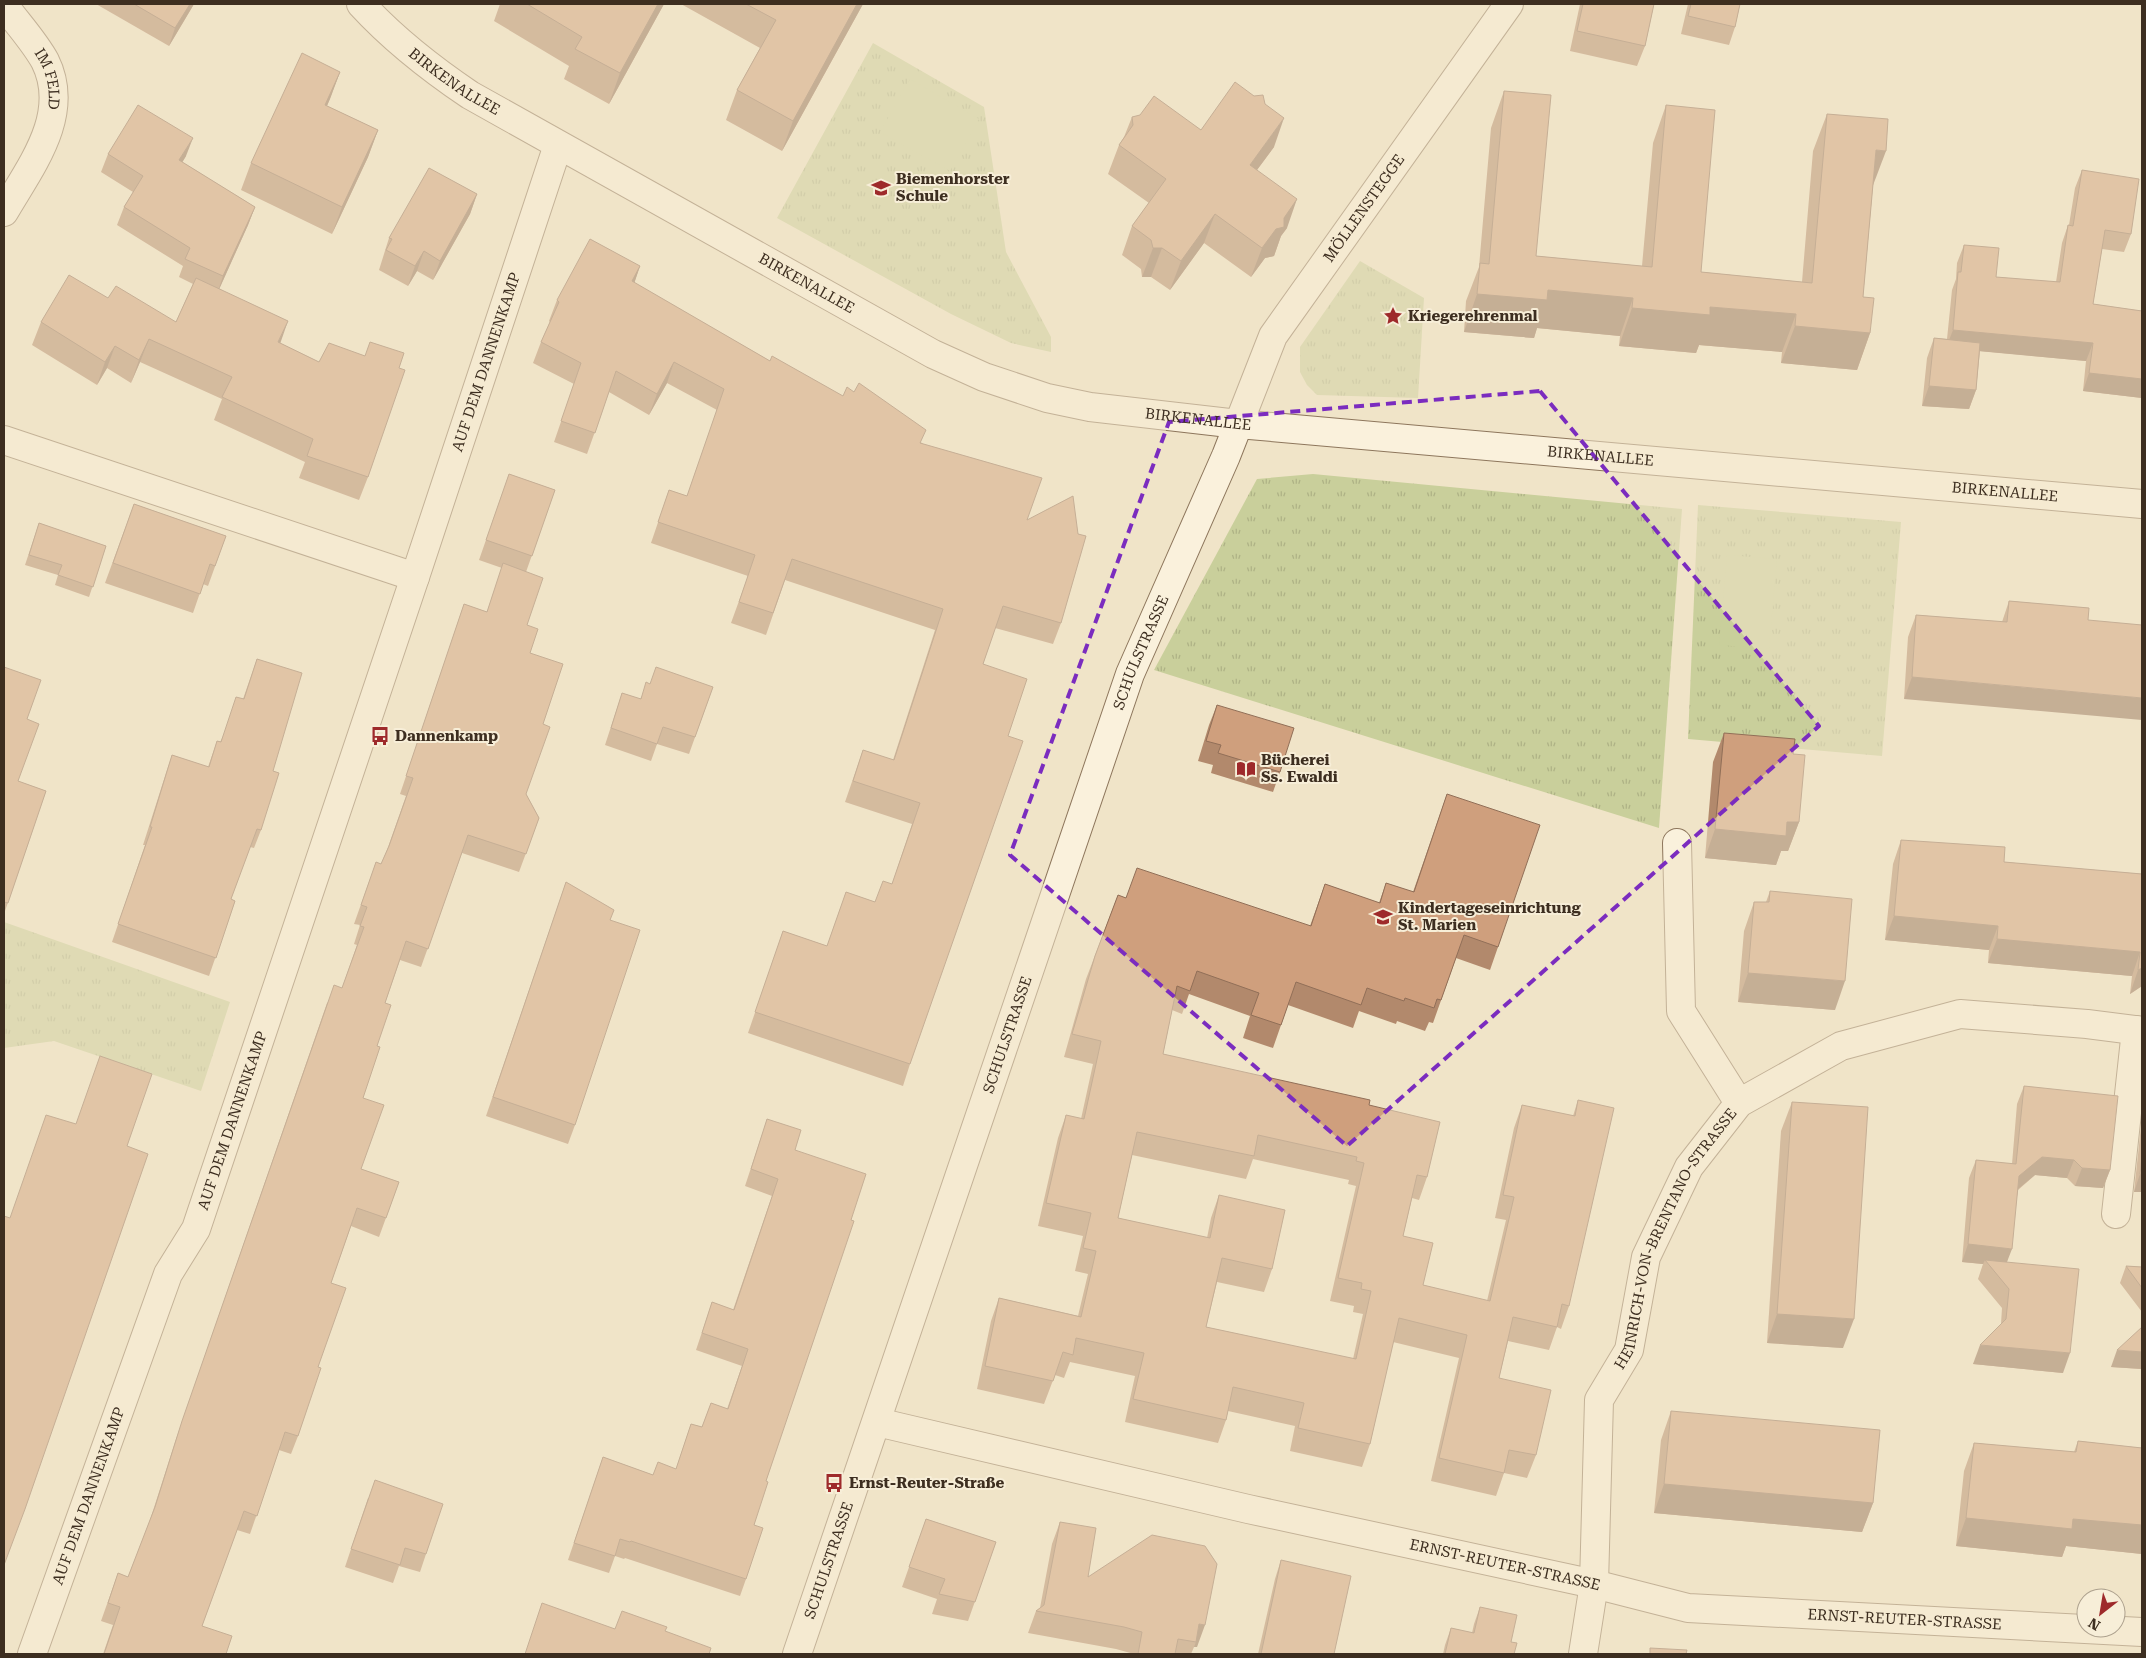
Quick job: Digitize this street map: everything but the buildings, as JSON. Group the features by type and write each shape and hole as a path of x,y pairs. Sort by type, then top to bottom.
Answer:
{"street":[{"name":"BIRKENALLEE","path":"361,4 383,28 426,66 470,95 558,146 933,354 984,377 1047,398 1090,407 1238,424 2142,504"},
{"name":"MÖLLENSTEGGE","path":"1238,424 1273,336 1509,4"},
{"name":"IM FELD","path":"4,5 44,60 54,85 54,111 42,147 4,212"},
{"name":"AUF DEM DANNENKAMP","path":"32,1654 168,1274 196,1229 558,146"},
{"name":"SCHULSTRASSE","path":"797,1654 1130,674 1238,424"},
{"path":"4,440 415,577"},
{"path":"1676,843 1681,1011 1739,1103"},
{"name":"HEINRICH-VON-BRENTANO-STRASSE","path":"1583,1654 1594,1584 1599,1400 1629,1350 1646,1257 1689,1168 1739,1103 1841,1046 1960,1014 2139,1030"},
{"path":"2116,1214 2139,1030"},
{"name":"ERNST-REUTER-STRASSE","path":"877,1422 1248,1509 1594,1584 1688,1608 2142,1632"}],"highlighted area":[{"path":"1540,391 1819,726 1347,1146 1010,855 1169,422"}],"green space":[{"path":"873,43 984,107 1006,252 1051,337 1051,352 1011,343 951,314 777,218"},
{"path":"910,79 979,119 950,171 880,132"},
{"path":"1360,261 1424,298 1418,398 1317,395 1307,385 1300,372 1300,347"},
{"path":"1313,474 1682,509 1659,828 1154,670 1257,479"},
{"path":"1698,505 1901,522 1882,756 1688,739"},
{"path":"1727,555 1777,559 1769,649 1719,645"},
{"path":"4,922 230,1002 201,1091 54,1041 4,1048"}],"place":[{"name":"Biemenhorster Schule","path":"881,188"},
{"name":"Kriegerehrenmal","path":"1393,316"},
{"name":"Dannenkamp","path":"380,736"},
{"name":"Bücherei Ss. Ewaldi","path":"1246,769"},
{"name":"Kindertageseinrichtung St. Marien","path":"1383,917"},
{"name":"Ernst-Reuter-Straße","path":"834,1483"}]}
